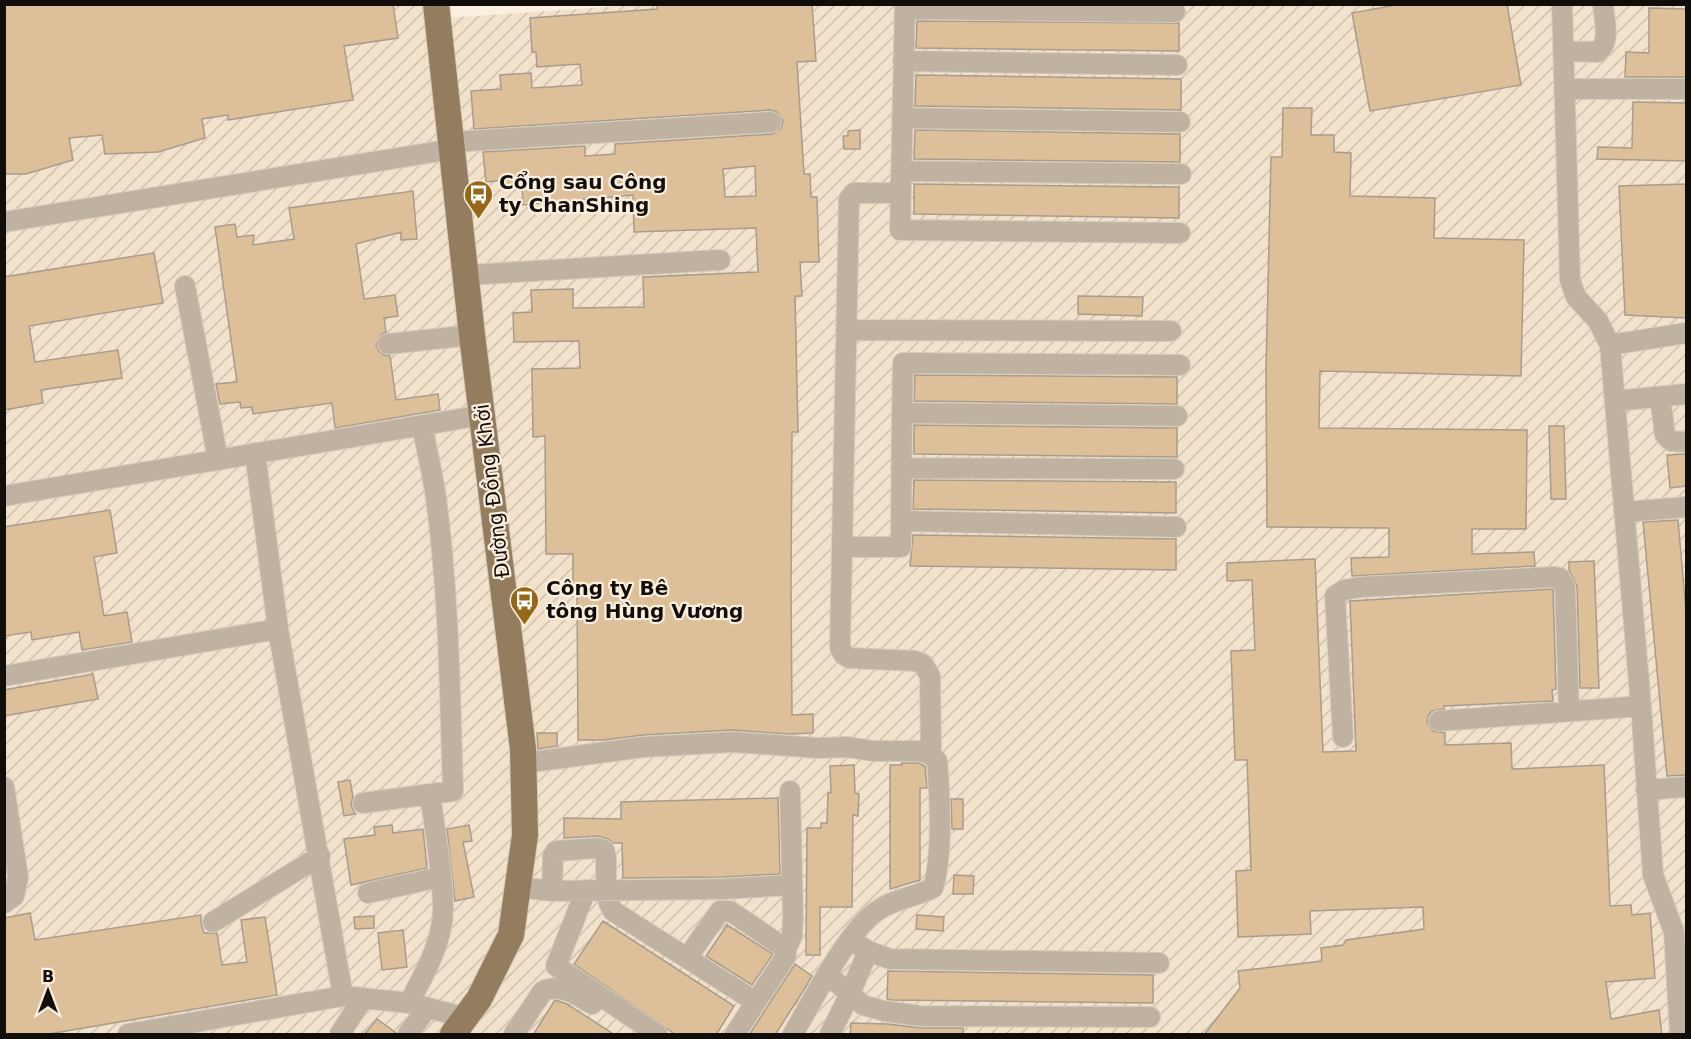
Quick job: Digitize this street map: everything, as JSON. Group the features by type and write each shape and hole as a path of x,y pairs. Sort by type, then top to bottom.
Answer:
{"main road":[{"name":"Đường Đồng Khởi","path":"436,4 472,334 524,763 525,835 511,935 479,999 460,1026"}],"street":[{"path":"1562,4 1570,280 1576,297 1598,321 1610,345 1653,875 1680,931 1680,1035"},
{"path":"1563,51 1598,52 1604,47 1606,37 1603,4"},
{"path":"1175,12 905,7 900,230 1180,233"},
{"path":"903,62 1177,65"},
{"path":"1564,89 1686,89"},
{"path":"902,118 1180,122"},
{"path":"4,222 452,145 771,122"},
{"path":"901,178 1181,174"},
{"path":"901,178 894,194 854,193 849,196 840,647 843,654 849,658 915,660 923,664 930,676 931,756"},
{"path":"466,274 720,260"},
{"path":"185,285 218,460"},
{"path":"846,330 1171,332"},
{"path":"1610,345 1686,333"},
{"path":"388,344 472,334"},
{"path":"842,547 901,547 903,363 1180,365"},
{"path":"1614,401 1686,394"},
{"path":"1660,397 1665,435 1671,441 1686,442"},
{"path":"902,413 1177,416"},
{"path":"4,496 483,415"},
{"path":"363,803 453,791 449,676 440,539 435,490 422,425"},
{"path":"255,453 278,629 320,856 353,997 340,1035"},
{"path":"901,468 1174,469"},
{"path":"1624,512 1686,507"},
{"path":"901,521 1176,527"},
{"path":"1342,737 1335,596 1344,590 1361,588 1560,578 1565,586 1569,711"},
{"path":"4,676 278,629"},
{"path":"1439,721 1641,706"},
{"path":"524,763 644,747 734,742 818,748 847,747 873,752 920,751 937,761 938,872 933,888 885,906 862,923 796,1029 825,1035"},
{"path":"4,787 18,877 14,896 4,903"},
{"path":"1646,790 1686,787"},
{"path":"735,1035 786,956 786,949 792,936 790,791"},
{"path":"408,1035 438,935 443,910 430,794"},
{"path":"552,891 556,851 598,848 604,850 606,857 600,890 556,966 657,1035"},
{"path":"213,922 320,856"},
{"path":"368,893 440,877"},
{"path":"526,888 552,891 723,889 792,885"},
{"path":"723,889 725,909"},
{"path":"600,890 613,910 756,1002"},
{"path":"687,958 720,911 725,909 730,910 786,949"},
{"path":"851,940 868,951 890,959 1159,963"},
{"path":"830,1035 868,951"},
{"path":"828,975 863,1005 884,1011 921,1016 1150,1017"},
{"path":"514,1035 543,991 550,988 560,988 588,1001 639,1035"},
{"path":"128,1035 353,997 418,1005 460,1026"}],"shaded area":[{"path":"649,4 1686,5 1686,975 1674,975 1677,1034 463,1034 526,888 446,18"},
{"path":"5,5 429,5 516,750 517,836 503,932 443,1034 5,1034"}],"building":[{"path":"4,4 393,4 398,38 344,46 353,100 228,120 228,115 202,119 205,138 158,152 105,154 102,135 69,138 73,160 26,174 4,174"},
{"path":"657,4 812,4 816,61 797,62 804,174 810,174 811,197 817,197 819,262 800,262 802,296 795,296 798,432 792,432 791,586 792,715 813,714 813,733 788,734 732,730 578,740 577,587 573,587 573,554 546,554 545,436 533,437 532,369 580,368 579,341 514,342 513,313 532,312 531,290 573,289 573,308 644,307 643,277 758,272 756,228 634,232 633,195 523,205 522,186 505,188 505,180 486,182 483,152 585,146 585,156 615,154 615,144 772,134 781,128 783,121 777,112 770,110 474,129 471,91 501,89 500,75 531,73 532,88 582,85 580,64 537,67 536,52 532,52 530,18 657,9","holes":["755,166 756,196 725,197 723,169"]},
{"path":"1401,4 1507,4 1521,85 1370,111 1352,13"},
{"path":"1649,8 1686,9 1686,77 1625,77 1626,52 1649,53"},
{"path":"917,21 1179,23 1179,51 916,48"},
{"path":"916,75 1181,79 1181,110 915,106"},
{"path":"1633,102 1686,103 1686,161 1597,159 1598,147 1632,148"},
{"path":"1283,108 1312,108 1311,135 1334,135 1334,152 1351,153 1350,196 1435,198 1434,238 1524,240 1521,376 1320,371 1319,428 1527,430 1526,529 1472,529 1472,554 1534,552 1535,566 1352,576 1351,558 1389,557 1389,528 1267,527 1266,370 1271,157 1282,157"},
{"path":"860,130 860,149 844,149 843,136 848,136 848,131"},
{"path":"915,130 1180,134 1180,162 914,159"},
{"path":"914,184 1179,187 1179,218 914,214"},
{"path":"1686,184 1686,318 1625,315 1619,186"},
{"path":"413,191 417,239 401,240 401,232 356,244 364,299 395,295 398,316 384,318 386,332 381,335 376,345 384,355 390,356 396,400 438,394 440,410 335,428 332,403 253,414 252,407 241,408 240,402 220,404 216,384 237,382 215,227 235,224 237,237 254,235 253,245 294,239 289,208"},
{"path":"154,253 163,303 29,326 35,362 118,350 122,378 41,390 43,403 4,410 4,277"},
{"path":"1078,296 1143,297 1142,316 1078,314"},
{"path":"915,375 1177,377 1177,404 914,401"},
{"path":"914,425 1177,428 1177,457 914,454"},
{"path":"1549,426 1564,426 1566,499 1551,499"},
{"path":"1686,454 1686,486 1670,488 1667,455"},
{"path":"914,480 1176,482 1176,513 913,509"},
{"path":"110,510 117,553 94,557 104,616 127,612 132,642 82,650 79,632 32,640 31,632 4,636 4,527"},
{"path":"1678,520 1686,612 1686,775 1667,776 1643,522"},
{"path":"913,535 1176,539 1176,570 910,566"},
{"path":"1315,559 1323,752 1356,751 1350,601 1553,589 1556,689 1552,690 1553,701 1444,706 1444,709 1432,711 1427,722 1433,731 1445,733 1445,745 1511,743 1512,769 1604,765 1610,906 1631,905 1632,915 1650,913 1655,978 1606,982 1611,1019 1659,1010 1662,1035 1204,1035 1240,988 1238,971 1322,961 1321,948 1343,945 1346,940 1424,929 1423,907 1310,911 1311,934 1238,937 1236,871 1251,870 1247,760 1235,760 1231,651 1255,650 1252,580 1227,581 1227,563"},
{"path":"1594,561 1599,688 1580,688 1577,586 1569,570 1569,562"},
{"path":"93,674 98,699 4,716 4,690"},
{"path":"537,733 557,733 557,746 538,749"},
{"path":"902,763 918,763 925,766 927,788 920,788 920,880 890,889 890,765 902,765"},
{"path":"854,765 855,793 859,794 858,816 853,815 852,907 820,907 820,955 806,955 807,828 821,828 821,823 827,823 828,793 831,793 830,766"},
{"path":"350,780 353,797 351,805 355,814 344,816 338,782"},
{"path":"778,798 780,874 623,878 622,843 613,843 598,836 564,838 564,818 621,819 621,802"},
{"path":"951,799 963,799 963,829 952,829"},
{"path":"392,825 393,833 423,829 427,868 351,885 344,839 375,835 374,827"},
{"path":"469,825 472,841 463,842 474,897 455,901 447,829"},
{"path":"954,875 974,876 973,894 953,894"},
{"path":"30,913 35,940 201,915 204,933 217,933 222,965 247,962 241,920 265,917 277,995 43,1035 4,1035 4,918"},
{"path":"917,915 944,917 943,931 916,929"},
{"path":"374,916 374,928 355,929 354,917"},
{"path":"603,921 734,1006 716,1035 676,1035 574,964"},
{"path":"727,925 773,954 752,985 706,956"},
{"path":"403,930 407,967 382,970 378,933"},
{"path":"795,964 812,976 775,1035 749,1035"},
{"path":"888,971 1153,975 1153,1003 892,1000 887,999"},
{"path":"555,1000 567,1004 615,1035 533,1035"},
{"path":"377,1019 396,1033 396,1035 364,1035"},
{"path":"851,1023 921,1028 963,1028 963,1035 850,1035"}],"place":[{"name":"Cổng sau Công ty ChanShing","path":"478,220"},
{"name":"Công ty Bê tông Hùng Vương","path":"525,626"}]}
